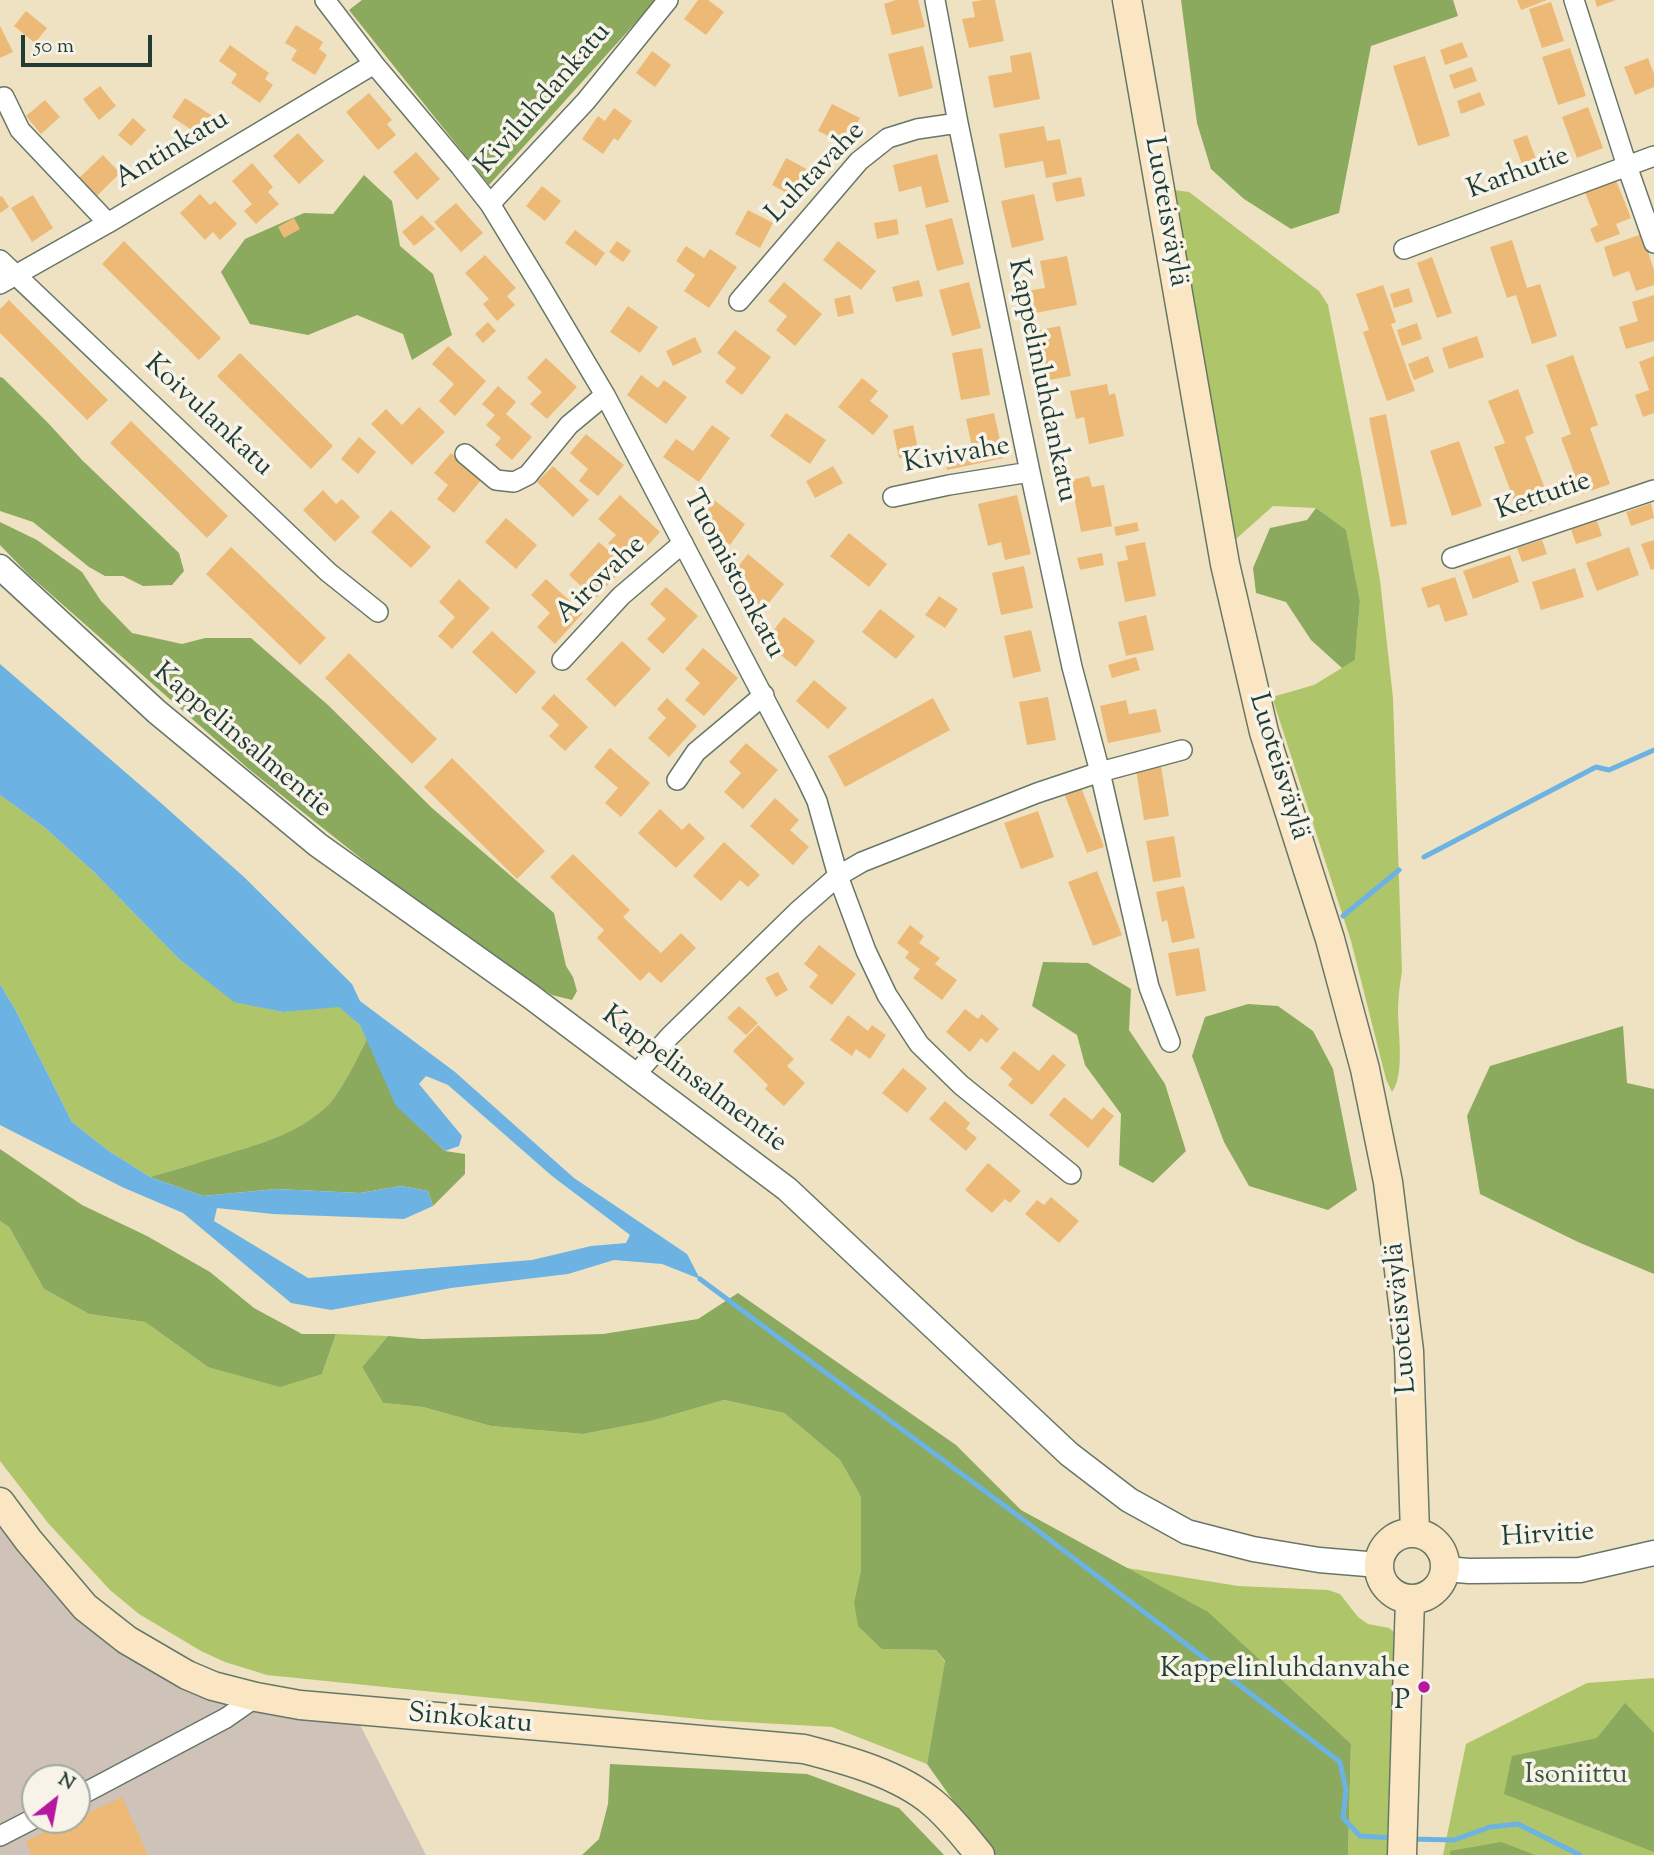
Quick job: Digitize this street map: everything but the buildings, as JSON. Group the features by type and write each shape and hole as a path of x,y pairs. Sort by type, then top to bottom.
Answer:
{"main road":[{"name":"Luoteisväylä","path":"1127,0 1237,620 1264,732 1330,939 1365,1069 1388,1182 1409,1351 1415,1533"},
{"name":"Sinkokatu","path":"0,1502 85,1607 127,1640 187,1675 213,1686 300,1705 353,1711 804,1749 842,1759 909,1787 932,1802 980,1855"},
{"path":"1415,1533 1427,1536 1436,1543 1444,1558 1445,1569 1441,1582 1434,1591 1422,1598 1410,1599 1395,1595 1387,1587 1383,1581 1379,1559 1391,1540 1404,1534 1415,1533"},
{"path":"1402,1855 1410,1599"}],"street":[{"name":"Tuomistonkatu","path":"325,0 374,64 490,204 605,396 764,695 817,801 838,876 866,951 887,995 919,1044 961,1085 1071,1174"},
{"name":"Kiviluhdankatu","path":"490,204 586,101 668,0"},
{"name":"Kappelinluhdankatu","path":"935,0 958,123 1072,667 1100,772 1149,987 1170,1042"},
{"path":"1574,0 1654,243"},
{"name":"Antinkatu","path":"8,280 374,64"},
{"path":"4,97 20,130 108,223"},
{"name":"Luhtavahe","path":"739,302 859,162 888,138 917,129 958,123"},
{"name":"Karhutie","path":"1404,249 1654,156"},
{"name":"Koivulankatu","path":"0,260 8,280 257,502 328,572 378,612"},
{"path":"465,454 496,480 514,482 528,475 569,425 605,396"},
{"name":"Kivivahe","path":"893,497 1030,472"},
{"name":"Kettutie","path":"1452,558 1654,490"},
{"name":"Airovahe","path":"562,660 621,596 683,543"},
{"name":"Kappelinsalmentie","path":"0,567 157,712 318,845 636,1074 787,1189 1069,1454 1129,1500 1187,1532 1253,1549 1319,1560 1379,1565"},
{"path":"677,780 696,752 764,695"},
{"path":"636,1074 737,969 838,876 873,858 1037,793 1100,772 1182,750"},
{"name":"Hirvitie","path":"1445,1569 1469,1572 1580,1570 1654,1553"},
{"path":"91,1790 226,1718 256,1697"},
{"path":"0,1836 21,1825"}],"shaded area":[{"path":"0,1502 85,1607 187,1675 353,1711 426,1855 0,1855"}],"green space":[{"path":"362,0 656,0 489,185 349,10"},
{"path":"1181,0 1453,0 1458,16 1371,46 1339,213 1291,229 1244,199 1211,169 1197,123"},
{"path":"364,175 392,201 400,246 433,274 452,335 412,360 403,334 357,315 308,335 250,324 221,272 245,239 304,213 333,214"},
{"path":"1174,190 1189,192 1319,291 1328,305 1380,580 1393,698 1402,971 1398,1005 1400,1065 1392,1092 1386,1079 1351,941 1272,697 1314,685 1355,660 1360,601 1346,531 1316,508 1273,506 1236,539"},
{"path":"0,377 179,553 184,571 172,585 143,586 123,576 105,576 89,567 33,522 0,511"},
{"path":"1316,508 1346,530 1360,601 1355,660 1342,668 1311,640 1286,602 1256,593 1253,568 1270,528 1307,520"},
{"path":"0,522 37,540 82,572 101,601 132,633 182,644 205,638 251,638 328,705 432,808 554,913 566,966 577,991 572,1000 552,995 513,970 373,868 250,770 28,574 0,545"},
{"path":"0,795 44,827 93,871 179,959 234,1001 283,1012 339,1006 360,1025 367,1039 329,1104 306,1123 279,1136 150,1177 109,1151 72,1122 0,984"},
{"path":"1043,962 1088,963 1131,989 1129,1030 1165,1084 1186,1151 1153,1183 1119,1165 1121,1114 1085,1065 1077,1035 1032,1006"},
{"path":"1248,1004 1278,1006 1313,1031 1333,1069 1357,1190 1328,1210 1249,1186 1224,1142 1192,1056 1205,1017"},
{"path":"1623,1026 1627,1083 1654,1089 1654,1274 1578,1242 1480,1194 1467,1116 1490,1066"},
{"path":"367,1039 397,1106 445,1151 465,1154 465,1174 433,1206 428,1191 401,1186 360,1193 277,1189 203,1196 150,1177 265,1142 306,1123 334,1098"},
{"path":"0,1149 82,1205 147,1236 210,1272 254,1308 302,1334 336,1334 322,1374 280,1387 208,1367 145,1322 89,1314 44,1289 9,1227 0,1221"},
{"path":"0,1221 9,1227 44,1289 89,1314 145,1322 208,1367 322,1374 336,1334 388,1336 362,1367 383,1403 423,1407 491,1426 583,1434 651,1421 724,1400 784,1413 840,1460 861,1497 861,1570 854,1602 882,1649 936,1650 945,1662 927,1764 832,1727 709,1720 267,1675 225,1662 201,1651 139,1614 110,1590 48,1523 0,1461"},
{"path":"738,1293 956,1445 1021,1510 1208,1612 1351,1744 1348,1855 992,1855 927,1764 945,1661 936,1650 882,1649 858,1626 854,1602 861,1570 861,1497 840,1460 784,1413 724,1400 651,1421 583,1434 491,1426 423,1407 383,1403 362,1367 388,1336 422,1339 603,1334 698,1319"},
{"path":"1127,1568 1238,1586 1328,1590 1340,1594 1358,1617 1368,1624 1389,1628 1394,1632 1387,1855 1348,1855 1351,1744"},
{"name":"Isoniittu","path":"1654,1678 1654,1855 1443,1855 1466,1744 1587,1683"},
{"path":"1625,1703 1654,1733 1654,1852 1504,1794 1512,1756 1597,1738"},
{"path":"610,1764 807,1774 899,1808 944,1855 582,1855 599,1839 608,1804"},
{"path":"1501,1842 1535,1855 1450,1855 1450,1851"}],"water":[{"path":"0,664 244,877 352,984 360,1001 455,1072 574,1178 687,1254 700,1279 662,1264 614,1260 568,1274 451,1288 331,1310 291,1303 183,1213 122,1187 0,1125 0,984 72,1122 109,1151 150,1177 203,1196 277,1189 360,1193 401,1186 428,1191 433,1206 404,1219 273,1214 217,1208 214,1221 308,1278 532,1260 591,1246 626,1243 630,1235 552,1176 448,1085 426,1076 419,1084 462,1136 459,1146 445,1151 396,1106 360,1025 339,1007 283,1012 234,1002 179,959 93,871 44,827 0,795"}],"waterway":[{"path":"1424,857 1596,767 1609,770 1654,750"},
{"path":"1343,916 1399,870"},
{"path":"700,1279 1033,1527 1340,1762 1346,1790 1343,1818 1360,1836 1394,1838"},
{"path":"1411,1839 1454,1840 1490,1827 1518,1824 1580,1855"}],"place":[{"name":"Kappelinluhdanvahe P","path":"1424,1687"}]}
